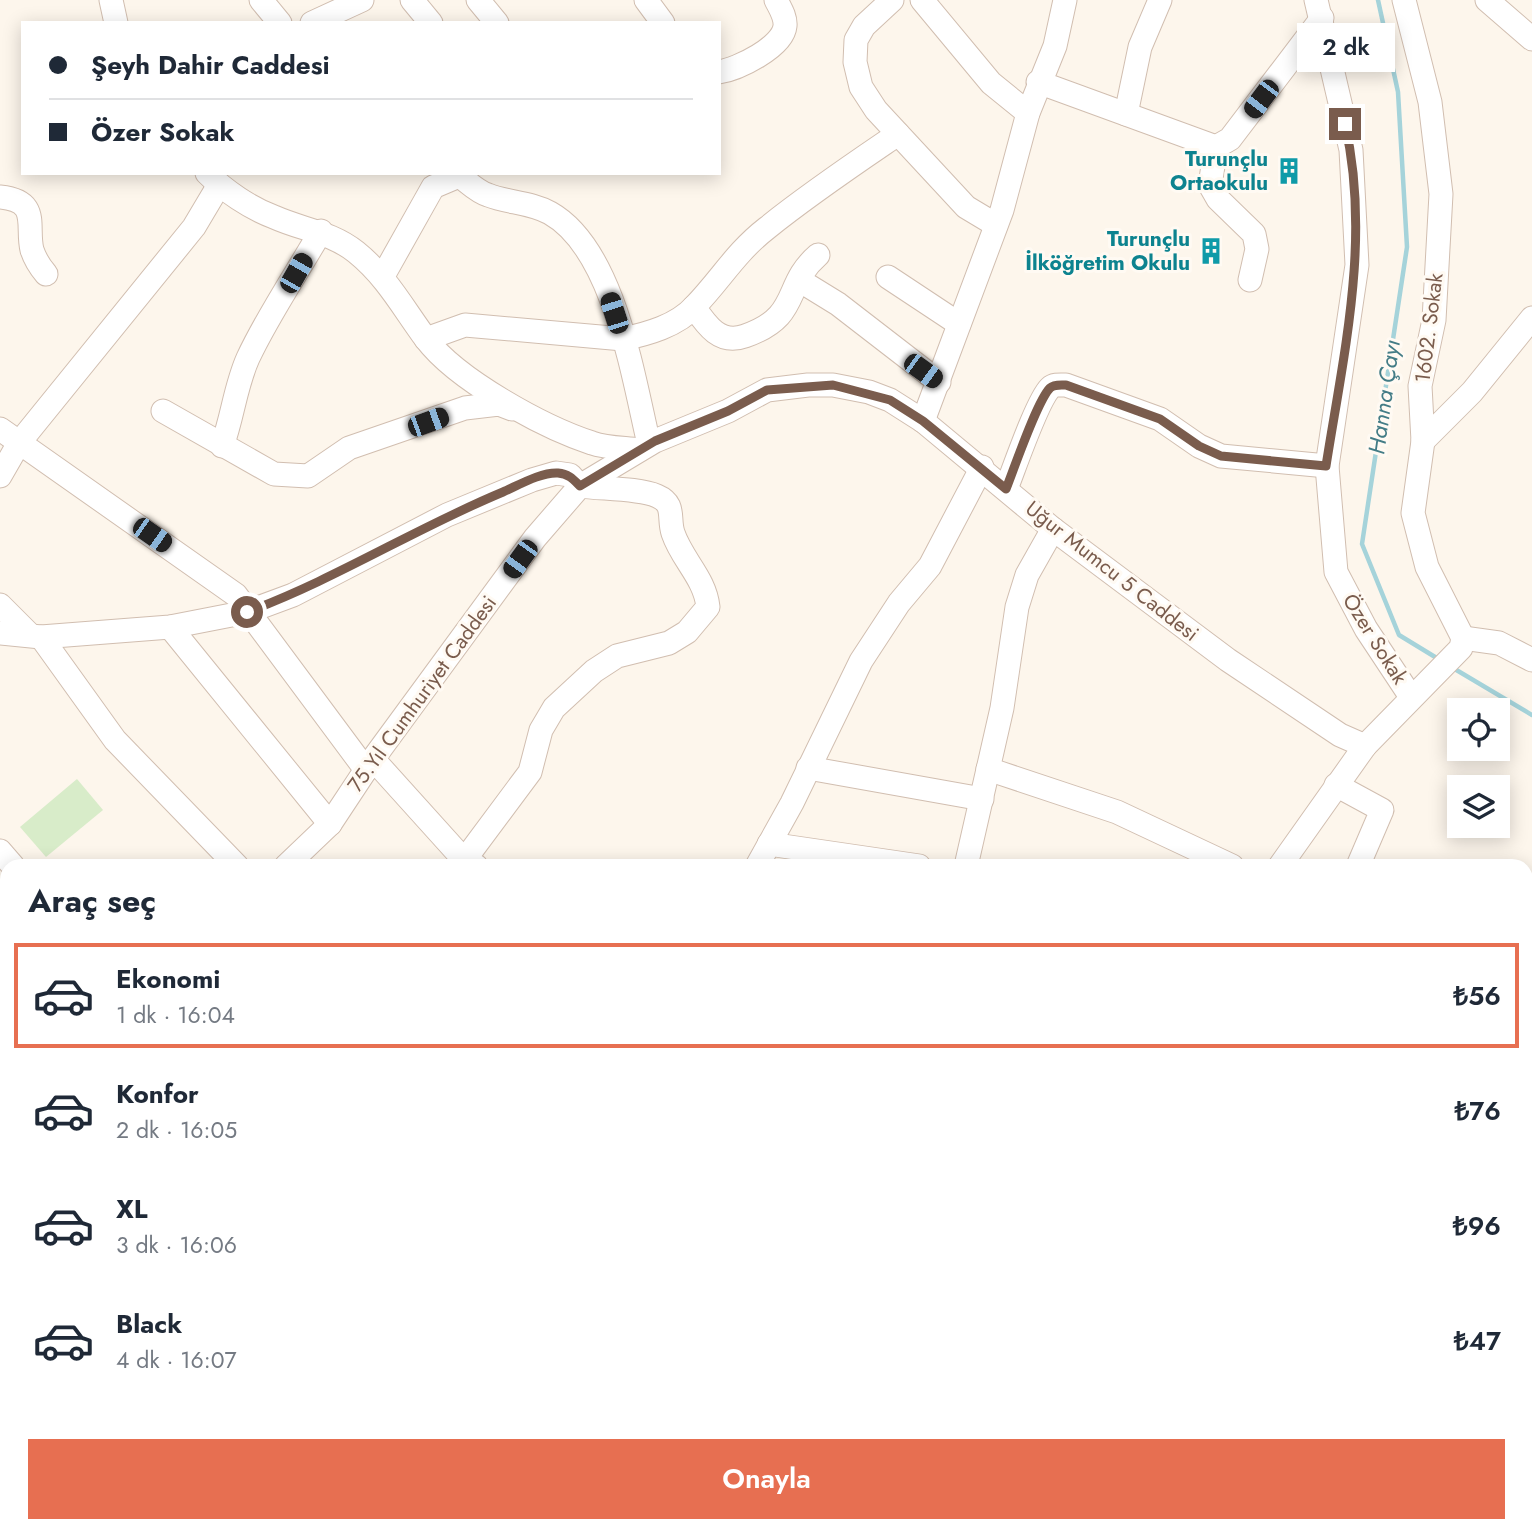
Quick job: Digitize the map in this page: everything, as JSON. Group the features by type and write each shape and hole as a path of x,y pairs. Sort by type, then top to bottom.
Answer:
{"street":[{"path":"111,0 116,21"},
{"path":"261,0 278,21"},
{"path":"316,21 362,0"},
{"path":"412,0 429,21"},
{"path":"478,0 495,21"},
{"path":"646,0 662,21"},
{"path":"721,71 759,56 778,40 785,29 785,19 776,0"},
{"path":"892,0 864,26 856,40 854,53 865,95 966,207 996,225"},
{"path":"922,0 991,83 1028,113"},
{"path":"923,421 996,225 1038,82 1055,46 1065,0"},
{"path":"1126,114 1140,47 1160,0"},
{"name":"1602. Sokak","path":"1404,0 1430,102 1441,194 1434,320 1420,386 1423,441 1413,513 1427,567 1462,643"},
{"path":"1495,3 1532,39"},
{"path":"1038,82 1216,147 1230,139 1319,9"},
{"name":"Özer Sokak","path":"1319,9 1351,150 1357,265 1326,466 1339,580 1366,629 1415,693"},
{"path":"426,339 465,324 623,339 645,334 670,323 694,307 749,243 829,181 898,134"},
{"path":"1216,147 1210,185 1217,199 1254,234 1257,249 1250,280"},
{"path":"163,411 274,474 308,476 349,448 464,408 499,404 593,444 644,447 623,339 606,288 572,229 549,212 488,195 464,175 427,180 383,276"},
{"path":"0,476 19,443 194,227 213,179 273,217 321,231 355,251 383,276 426,339 445,360 520,412"},
{"path":"0,197 17,202 27,211 32,222 32,248 46,274"},
{"path":"222,446 234,416 234,394 248,358 321,231"},
{"path":"694,307 718,335 738,338 765,328 779,318 799,280 818,254"},
{"path":"888,277 959,324"},
{"path":"799,280 838,304 939,382"},
{"path":"1423,441 1472,392 1532,318"},
{"name":"Uğur Mumcu 5 Caddesi","path":"644,447 728,411 767,390 833,385 869,392 890,400 923,421 982,467 1053,529 1228,660 1340,735 1365,746"},
{"path":"1006,489 1039,410 1050,388 1057,385 1066,385 1160,419 1199,446 1221,456 1326,466"},
{"path":"0,429 236,595 369,764 461,859"},
{"name":"75.Yıl Cumhuriyet Caddesi","path":"293,859 330,824 369,764 535,538 580,486 644,447"},
{"path":"761,859 861,661 899,603 930,566 982,467"},
{"path":"0,634 35,636 170,627 247,612 293,595 447,515 556,473 570,475 580,486 656,495 672,509 673,532 707,592 708,607 687,632 669,643 640,648 617,656 594,671 554,708 541,730 530,772 471,859"},
{"path":"968,859 982,799 1017,607 1027,575 1053,529"},
{"path":"0,605 35,636 115,740 230,859"},
{"path":"170,627 330,824"},
{"path":"1285,859 1365,746 1462,643 1499,643 1532,660"},
{"path":"808,768 982,799"},
{"path":"988,768 1116,812 1217,859"},
{"path":"1336,785 1381,810 1361,859"},
{"path":"769,844 866,859"}],"green space":[{"path":"77,779 103,810 46,857 20,827"}],"waterway":[{"name":"Hanna Çayı","path":"1378,0 1398,92 1407,247 1362,544 1399,635 1440,660"},
{"name":"Hanna Çayı","path":"1453,668 1532,715"}],"place":[{"name":"Turunçlu Ortaokulu","path":"1289,171"},
{"name":"Turunçlu İlköğretim Okulu","path":"1211,251"}],"route":[{"path":"247,612 293,595 447,515 532,480 556,473 570,475 580,486 655,441 728,411 767,390 833,385 869,392 890,400 923,421 1006,489 1039,410 1050,388 1057,385 1066,385 1160,419 1199,446 1221,456 1326,466 1357,265 1351,150 1345,124"}]}
